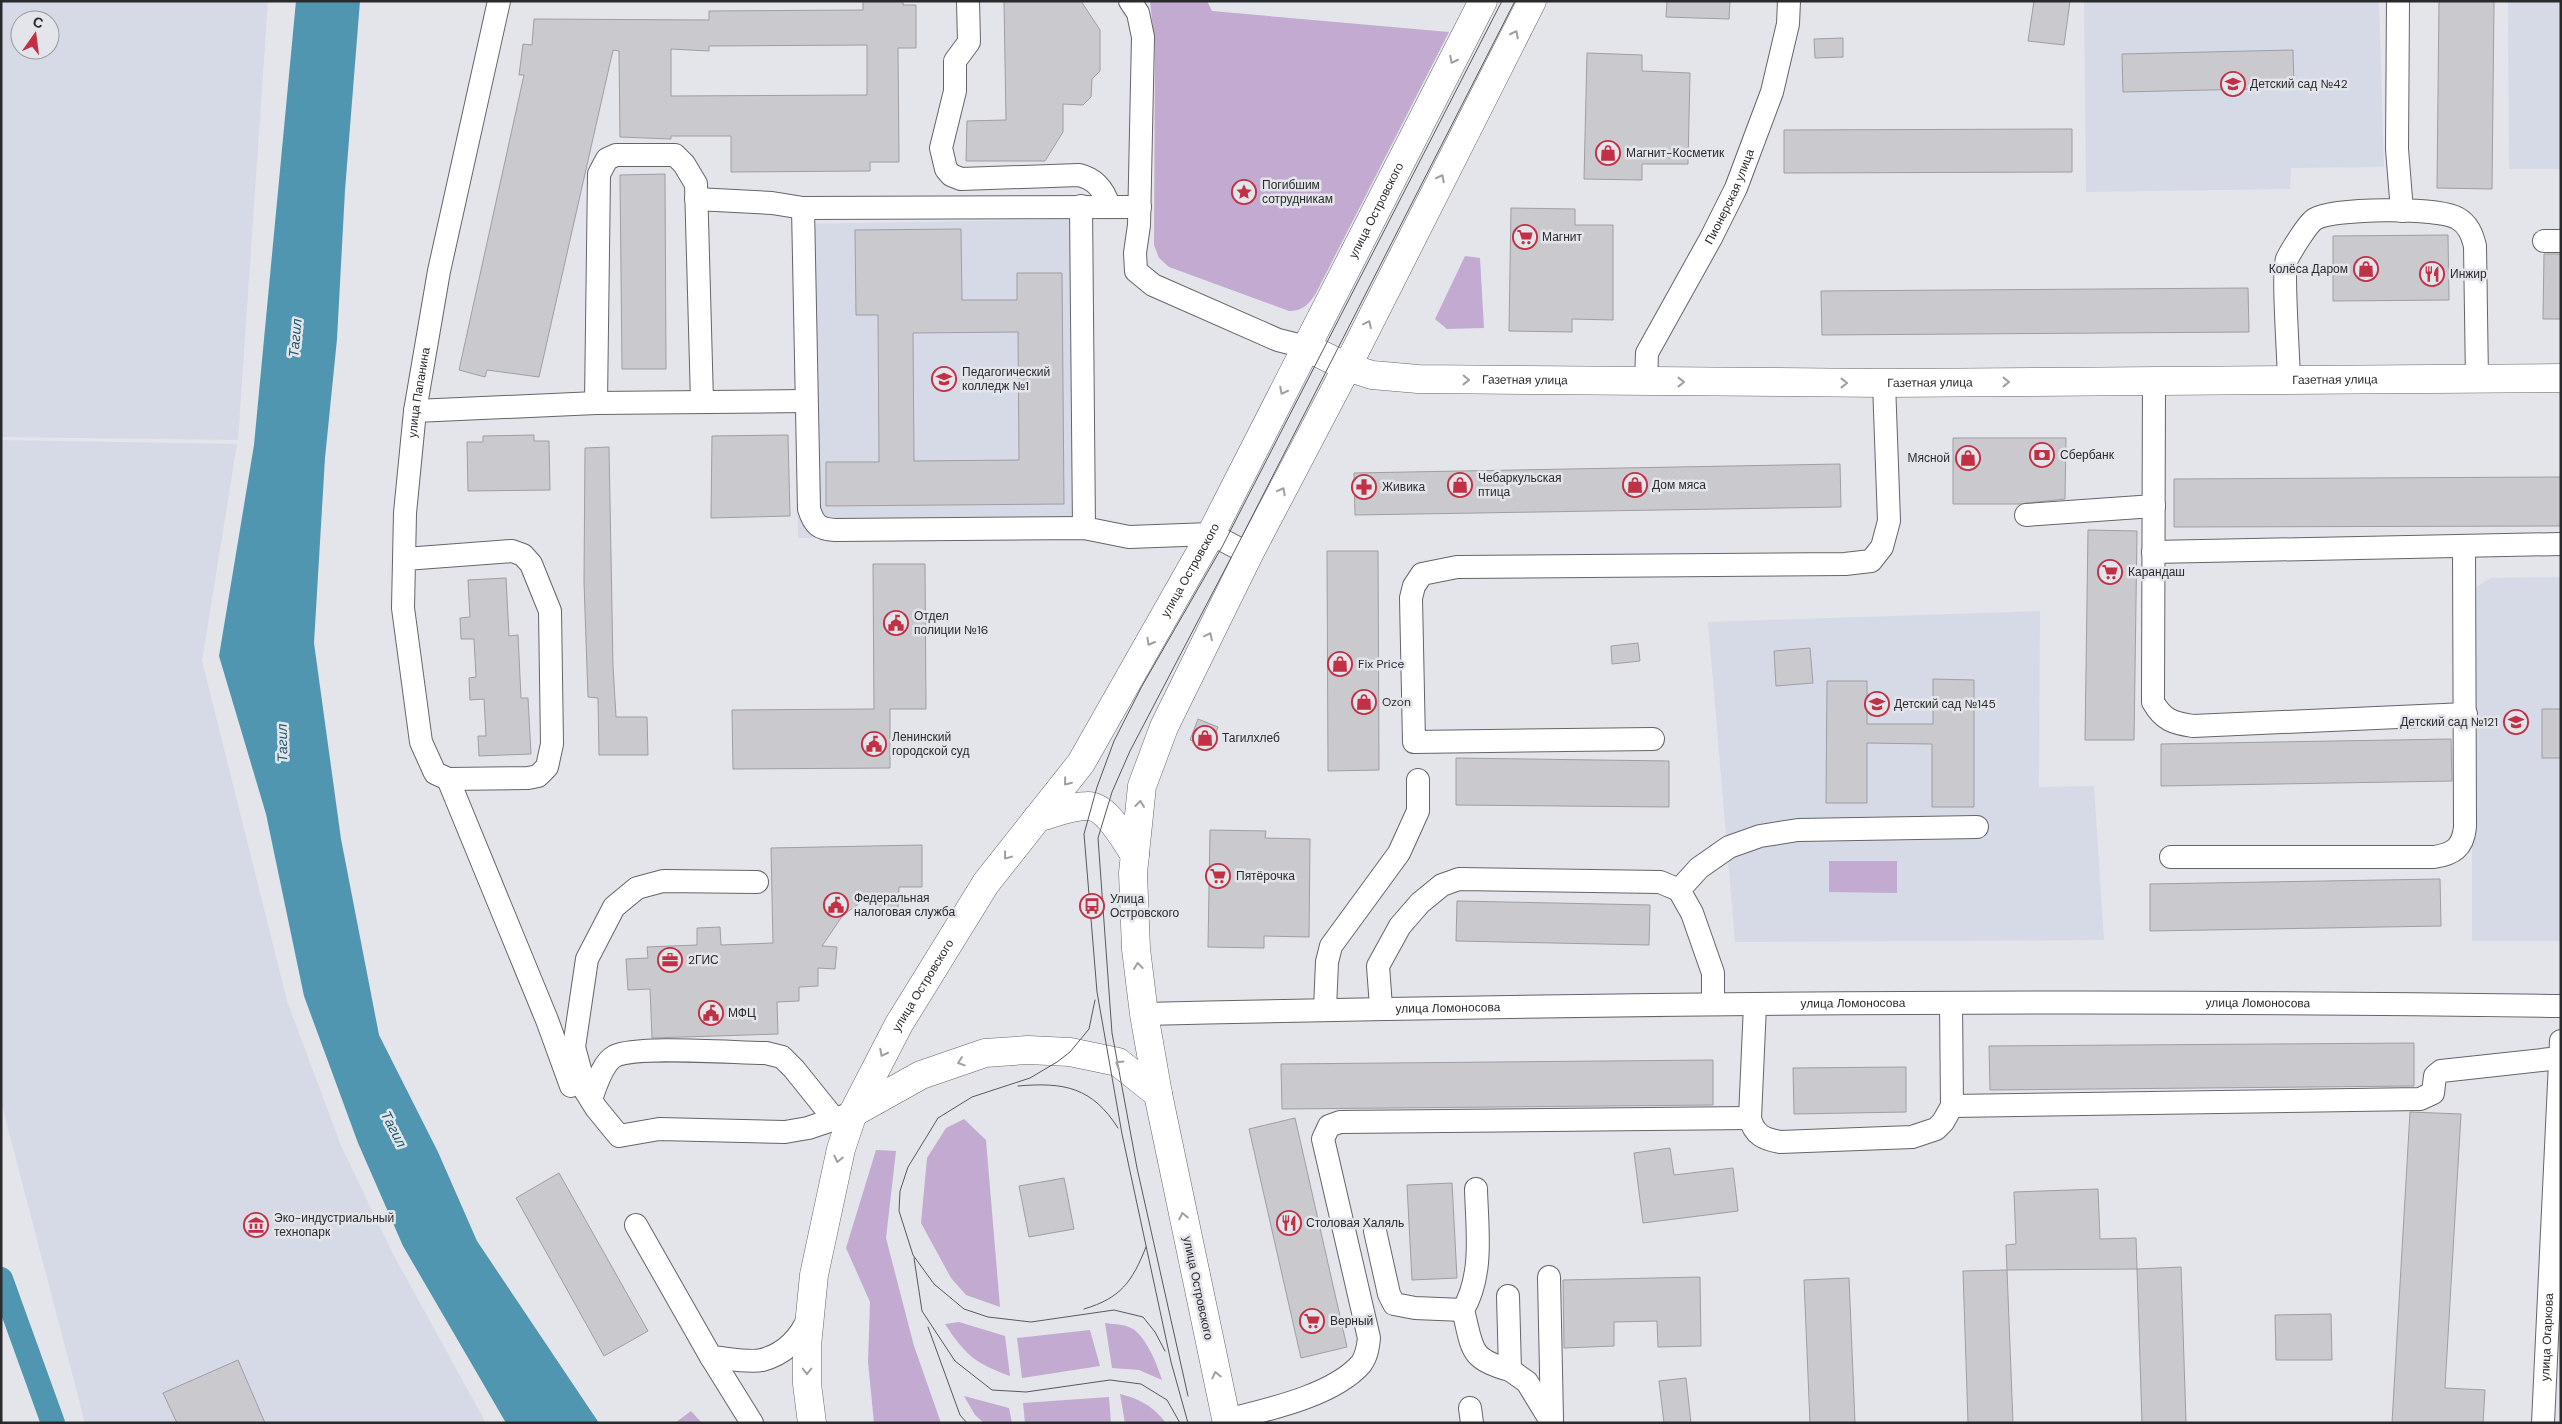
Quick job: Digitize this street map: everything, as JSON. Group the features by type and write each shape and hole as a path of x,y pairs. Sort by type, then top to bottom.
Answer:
{"main road":[{"name":"улица Островского","path":"812,1423 807,1384 809,1317 814,1275 841,1149 844,1117 986,883 1081,763 1211,534 1484,1"},
{"name":"улица Островского","path":"1227,1421 1158,1094 1144,1014 1136,949 1133,873 1142,786 1164,727 1249,554 1347,367 1532,1"},
{"name":"Газетная улица","path":"1306,348 1347,367 1372,375 1418,379 1884,383 2561,378"},
{"path":"1037,818 1088,805 1102,811 1111,820 1135,855"},
{"path":"844,1117 921,1075 985,1053 1028,1050 1070,1052 1118,1062 1158,1094"}],"street":[{"name":"улица Папанина","path":"448,779 435,774 421,742 403,608 406,513 415,411 438,271 499,1"},
{"path":"968,1 969,42 955,61 955,91 941,148 946,169 961,179 1079,175 1092,180 1100,187 1110,206"},
{"path":"1130,1 1138,14 1143,36 1140,207 1134,254 1136,271 1153,285 1278,340 1306,348"},
{"name":"Пионерская улица","path":"1646,382 1647,353 1712,238 1736,188 1772,92 1783,50 1789,1"},
{"path":"2398,1 2397,149 2402,211"},
{"path":"596,403 599,174 607,159 616,155 675,155 690,172 696,184 702,401"},
{"path":"696,198 803,208 1140,207"},
{"path":"1081,206 1084,528"},
{"path":"803,208 808,509 813,522 822,529 1084,528 1128,537 1211,534 1249,554"},
{"path":"2289,381 2286,261 2312,221 2324,215 2402,211 2446,213 2467,226 2473,235 2476,246 2477,380"},
{"path":"2154,381 2153,702 2159,712 2167,720 2193,726 2466,714"},
{"path":"1653,739 1414,742 1411,598 1414,586 1422,574 1457,567 1845,564 1871,561 1882,547 1889,521 1884,383"},
{"path":"415,411 596,403 806,401"},
{"path":"2026,515 2154,506"},
{"path":"2153,552 2561,544"},
{"path":"2170,857 2434,857 2447,854 2459,848 2464,839 2466,714 2464,546"},
{"path":"404,559 512,551 523,555 531,564 550,611 552,744 547,767 538,776 528,778 448,779 547,1020 577,1104 583,1108 593,1104"},
{"path":"1325,1010 1327,962 1331,946 1398,853 1418,812 1418,780"},
{"path":"1679,890 1699,868 1730,847 1760,836 1798,830 1977,827"},
{"path":"1381,1007 1378,966 1400,926 1420,903 1442,885 1459,879 1660,882 1679,890 1692,913 1713,973 1712,1004"},
{"path":"758,882 663,881 637,888 614,907 587,959 574,1047 579,1069 593,1104 619,1136 659,1129 785,1132 844,1117"},
{"path":"1755,1004 1750,1118 1757,1134 1766,1140 1780,1142 1912,1137 1936,1129 1943,1122 1952,1106 1951,1003"},
{"name":"улица Ломоносова","path":"1144,1014 1381,1007 1524,1008 1712,1004 2321,1003 2561,1006"},
{"path":"1952,1106 2420,1099 2433,1093 2435,1076 2442,1071 2560,1050"},
{"name":"улица Огаркова","path":"2543,1423 2554,1330 2560,1050"},
{"path":"593,1104 604,1068 615,1056 639,1051 766,1053 782,1057 844,1117"},
{"path":"1227,1421 1281,1407 1329,1386 1346,1377 1361,1363 1368,1351 1369,1338 1323,1139 1329,1126 1340,1122 1750,1118"},
{"path":"1476,1189 1477,1271 1470,1299 1463,1310 1474,1352 1489,1365 1510,1370 1527,1382 1552,1422"},
{"path":"636,1225 711,1357 752,1423"},
{"path":"1374,1231 1389,1294 1394,1304 1414,1308 1463,1310"},
{"path":"1549,1277 1552,1422"},
{"path":"1508,1296 1510,1370"},
{"path":"711,1357 761,1360 782,1351 801,1335 809,1317"}],"shaded area":[{"path":"1,1 268,1 238,440 1,437"},
{"path":"1150,1 1207,1 1212,11 1449,32 1316,293 1308,304 1302,308 1289,311 1169,267 1159,258 1154,245 1155,49"},
{"name":"Детский сад №42","path":"2084,1 2379,1 2384,167 2291,168 2290,189 2086,192"},
{"path":"2508,1 2561,1 2561,169 2509,169"},
{"name":"Педагогический колледж №1","path":"1090,219 1095,534 798,538 793,224"},
{"path":"1465,256 1480,258 1484,328 1447,329 1435,319"},
{"path":"1,440 237,444 202,661 287,1001 342,1148 393,1254 486,1423 85,1423 1,1102"},
{"name":"Детский сад №121","path":"2561,577 2561,941 2472,941 2472,590 2491,578"},
{"name":"Детский сад №145","path":"2040,611 2039,787 2094,786 2104,940 1735,942 1708,622"},
{"path":"1829,861 1897,861 1897,893 1829,892"},
{"path":"964,1119 986,1140 1000,1307 966,1295 951,1278 921,1223 927,1158 946,1128"},
{"path":"876,1150 896,1151 886,1238 914,1346 941,1423 874,1423 868,1362 870,1302 846,1248"},
{"path":"959,1322 1005,1336 1010,1376 988,1367 972,1357 959,1344 945,1324"},
{"path":"1105,1323 1126,1326 1135,1330 1145,1342 1154,1358 1162,1380 1139,1370 1112,1368"},
{"path":"1090,1330 1100,1366 1022,1378 1017,1338"},
{"path":"1120,1394 1146,1404 1166,1423 1125,1423"},
{"path":"964,1396 1009,1408 1012,1423 984,1423 975,1415"},
{"path":"1109,1397 1111,1423 1025,1423 1023,1403"},
{"path":"691,1411 702,1423 675,1423"}],"water":[{"name":"Тагил","path":"296,1 360,1 345,190 337,339 325,458 314,643 341,839 379,1035 438,1152 477,1241 599,1423 506,1423 403,1246 358,1143 304,996 266,814 219,656 254,445"}],"building":[{"path":"863,1 903,1 903,5 916,5 916,48 898,48 899,162 870,162 870,171 731,172 731,136 671,136 671,139 620,137 619,51 613,50 539,377 487,370 485,377 459,370 524,75 519,75 523,44 532,45 534,19 709,20 709,11 863,10","holes":["867,45 867,95 671,96 671,49 709,51 709,46"]},
{"path":"1004,1 1081,1 1100,30 1100,71 1092,79 1091,97 1083,105 1063,104 1063,132 1045,161 966,161 967,121 1006,120"},
{"path":"1667,1 1730,1 1729,19 1666,17"},
{"path":"2034,1 2070,1 2064,45 2028,41"},
{"path":"2439,1 2494,1 2492,189 2437,188"},
{"path":"1843,38 1843,57 1815,58 1814,39"},
{"path":"2293,50 2294,88 2123,92 2122,54"},
{"path":"1587,53 1642,55 1642,71 1690,73 1688,164 1642,164 1642,180 1584,179"},
{"path":"2072,129 2072,172 1784,173 1784,130"},
{"path":"665,174 666,369 622,369 620,175"},
{"path":"1511,208 1575,209 1575,225 1613,225 1613,320 1572,319 1572,332 1509,331"},
{"path":"961,229 962,300 1017,300 1017,273 1062,273 1064,504 826,506 826,462 879,462 878,315 856,315 855,230","holes":["1018,332 1019,460 914,461 913,333"]},
{"path":"2448,235 2449,300 2333,301 2333,236"},
{"path":"2544,254 2561,254 2561,319 2543,319"},
{"path":"2248,288 2249,332 1822,335 1821,291"},
{"path":"534,435 534,441 549,441 550,490 468,491 467,442 483,442 483,436"},
{"path":"788,435 790,516 711,518 712,436"},
{"path":"1953,438 2066,438 2065,499 2019,504 1953,504"},
{"path":"609,447 613,666 616,717 647,717 648,755 599,755 598,698 588,697 584,582 585,448"},
{"path":"1840,464 1841,507 1355,515 1354,473"},
{"path":"2561,477 2561,526 2174,527 2174,479"},
{"path":"2088,530 2137,531 2134,740 2085,740"},
{"path":"1327,551 1378,551 1379,770 1328,771"},
{"path":"873,564 925,564 926,709 890,709 890,768 733,769 732,710 874,709"},
{"path":"506,578 509,636 518,635 521,698 528,698 531,754 479,756 478,736 486,736 484,699 470,700 469,678 476,677 474,639 461,639 460,618 470,617 468,580"},
{"path":"1638,643 1640,661 1612,664 1611,646"},
{"path":"1810,648 1813,683 1776,686 1774,651"},
{"path":"1933,679 1974,680 1974,807 1932,807 1932,744 1867,743 1867,803 1826,803 1827,681 1867,681 1867,724 1933,724"},
{"path":"2542,709 2561,709 2561,758 2542,758"},
{"path":"1198,719 1218,727 1210,748 1190,740"},
{"path":"2451,739 2452,781 2161,786 2161,744"},
{"path":"1456,758 1669,761 1669,807 1456,805"},
{"path":"1210,830 1266,831 1265,838 1310,839 1309,937 1264,936 1264,948 1208,947"},
{"path":"922,845 922,887 899,887 898,908 876,909 874,893 843,915 822,946 837,947 835,969 818,968 818,986 799,987 799,1001 777,1002 778,1034 652,1038 650,989 628,990 626,959 648,958 647,947 697,945 697,928 720,927 721,945 773,943 771,848"},
{"path":"2440,879 2441,926 2150,931 2150,884"},
{"path":"1457,901 1650,905 1649,945 1456,941"},
{"path":"2414,1043 2414,1086 1990,1090 1989,1046"},
{"path":"1713,1060 1713,1105 1282,1109 1281,1064"},
{"path":"1906,1067 1906,1112 1794,1114 1793,1068"},
{"path":"2410,1112 2461,1114 2445,1388 2485,1390 2483,1423 2392,1423"},
{"path":"1295,1118 1347,1347 1301,1358 1249,1129"},
{"path":"1670,1148 1674,1175 1733,1168 1738,1211 1643,1223 1634,1153"},
{"path":"559,1173 648,1331 604,1356 516,1198"},
{"path":"1064,1178 1074,1229 1029,1237 1019,1186"},
{"path":"1452,1183 1457,1278 1412,1280 1407,1185"},
{"path":"2098,1189 2100,1239 2136,1238 2137,1269 2007,1270 2006,1245 2016,1244 2014,1192"},
{"path":"2181,1267 2186,1423 2142,1423 2137,1269"},
{"path":"2007,1270 2013,1423 1968,1423 1963,1271"},
{"path":"1700,1277 1701,1346 1658,1347 1657,1321 1614,1322 1614,1346 1564,1348 1563,1280"},
{"path":"1849,1278 1855,1423 1810,1423 1804,1280"},
{"path":"2331,1314 2332,1360 2276,1360 2275,1315"},
{"path":"238,1360 265,1423 177,1423 163,1393"},
{"path":"1686,1378 1691,1423 1664,1423 1659,1381"}],"waterway":[{"path":"1,1279 53,1423"}],"tram line":[{"path":"1188,1423 1171,1362 1122,1134 1097,992 1084,834 1097,787 1114,741 1142,686 1222,547 1502,1"},
{"path":"1188,1396 1137,1168 1112,1033 1098,838 1112,792 1130,751 1234,552 1515,1"},
{"path":"1095,1000 1089,1029 1070,1052 1057,1062 1030,1078 972,1097 938,1118 908,1167 900,1191 899,1211 913,1255 934,1284 964,1309 988,1317 1031,1322 1114,1310 1143,1317 1155,1332 1165,1351"},
{"path":"1018,1086 1049,1085 1076,1090 1098,1104 1118,1128"},
{"path":"1084,1309 1107,1300 1124,1287 1136,1270 1146,1247"},
{"path":"914,1258 922,1311 955,1361 992,1390 1026,1392 1110,1380 1141,1384 1167,1400 1180,1423"},
{"path":"928,1327 960,1415 967,1423"}],"place":[{"name":"Детский сад №42","path":"2233,84"},
{"name":"Магнит-Косметик","path":"1608,153"},
{"name":"Погибшим сотрудникам","path":"1244,192"},
{"name":"Магнит","path":"1525,237"},
{"name":"Колёса Даром","path":"2366,269"},
{"name":"Инжир","path":"2432,274"},
{"name":"Педагогический колледж №1","path":"944,379"},
{"name":"Сбербанк","path":"2042,455"},
{"name":"Мясной","path":"1968,458"},
{"name":"Чебаркульская птица","path":"1460,485"},
{"name":"Дом мяса","path":"1635,485"},
{"name":"Живика","path":"1364,487"},
{"name":"Карандаш","path":"2110,572"},
{"name":"Отдел полиции №16","path":"896,623"},
{"name":"Fix Price","path":"1340,664"},
{"name":"Ozon","path":"1364,702"},
{"name":"Детский сад №145","path":"1877,704"},
{"name":"Детский сад №121","path":"2516,722"},
{"name":"Тагилхлеб","path":"1205,738"},
{"name":"Ленинский городской суд","path":"874,744"},
{"name":"Пятёрочка","path":"1218,876"},
{"name":"Федеральная налоговая служба","path":"836,905"},
{"name":"Улица Островского","path":"1092,906"},
{"name":"2ГИС","path":"670,960"},
{"name":"МФЦ","path":"711,1013"},
{"name":"Столовая Халяль","path":"1289,1223"},
{"name":"Эко-индустриальный технопарк","path":"256,1225"},
{"name":"Верный","path":"1312,1321"}]}
